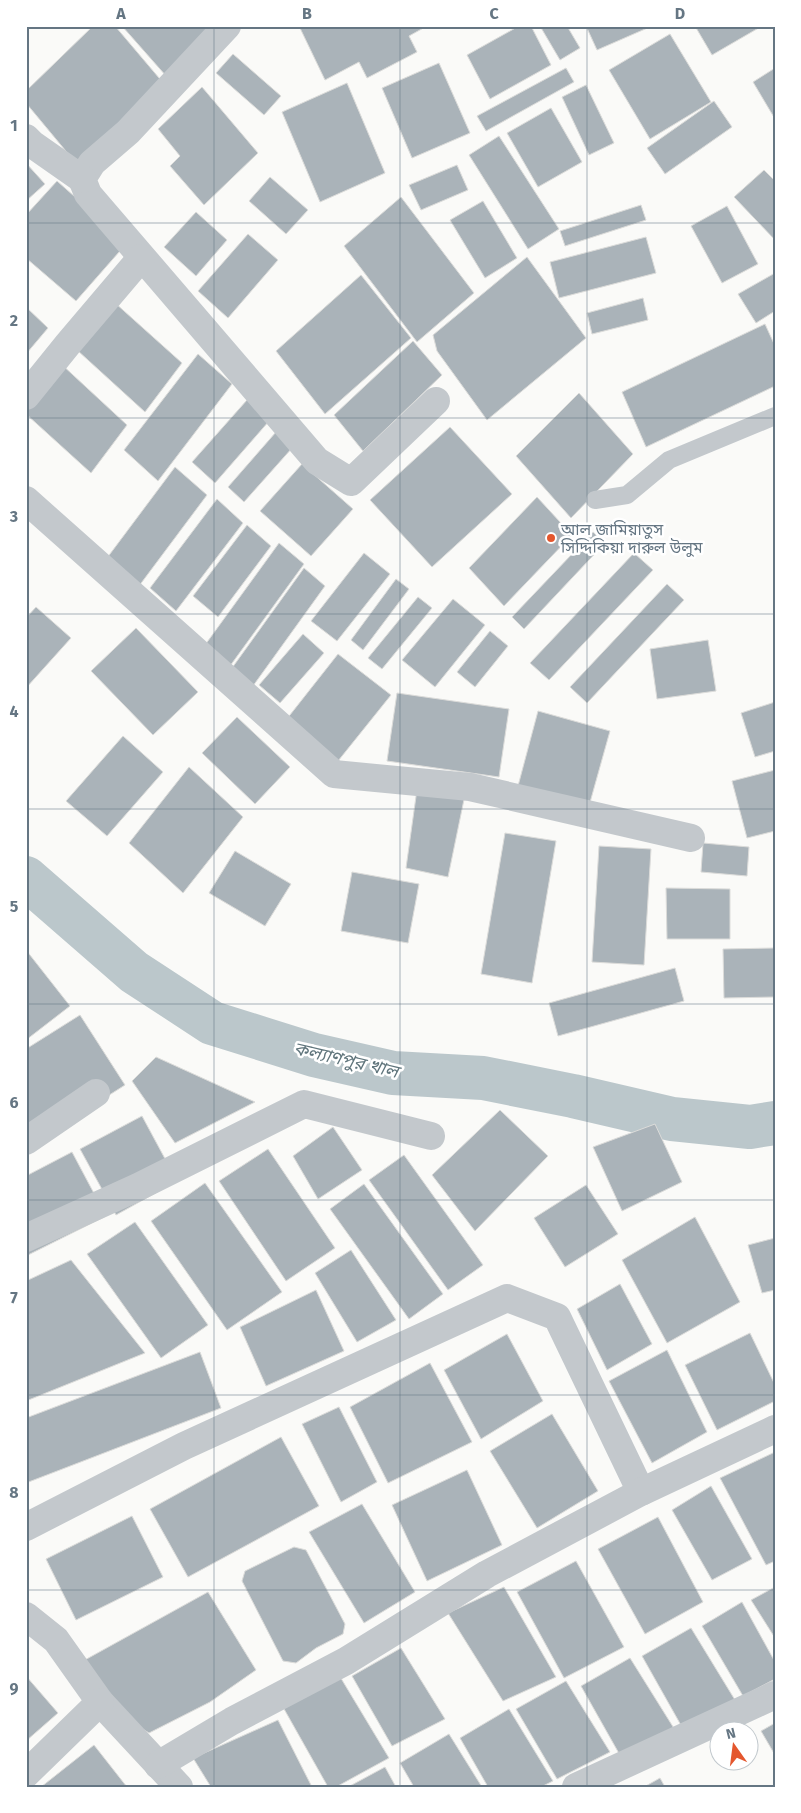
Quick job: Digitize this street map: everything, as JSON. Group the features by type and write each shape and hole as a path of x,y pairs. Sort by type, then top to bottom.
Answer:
{"street":[{"path":"82,179 92,164 128,132 228,26"},
{"path":"26,138 82,179 88,194 317,461 351,482 436,401"},
{"path":"26,396 142,258"},
{"path":"26,500 334,774 470,787 691,838"},
{"path":"26,1141 96,1093"},
{"path":"26,1238 138,1188 304,1104 431,1136"},
{"path":"26,1527 184,1446 507,1298 557,1317 641,1492"},
{"path":"158,1764 232,1720 346,1661 486,1574 641,1492 775,1429"},
{"path":"26,1616 56,1640 100,1702 178,1787"},
{"path":"576,1787 775,1695"},
{"path":"26,1774 100,1702"}],"lane":[{"path":"595,500 627,495 669,460 775,416"}],"building":[{"path":"93,26 115,26 165,85 80,168 26,103 26,91"},
{"path":"122,26 218,26 167,77"},
{"path":"304,26 427,26 409,36 417,52 367,78 359,62 325,80 300,28"},
{"path":"519,26 531,26 551,65 490,99 467,55"},
{"path":"540,26 567,26 580,48 560,60"},
{"path":"586,26 652,26 597,50"},
{"path":"695,26 762,26 712,55"},
{"path":"670,34 711,102 650,139 609,70"},
{"path":"233,54 281,96 264,115 216,73"},
{"path":"439,63 470,133 412,158 382,88"},
{"path":"566,68 574,82 486,131 477,116"},
{"path":"775,68 775,119 753,82"},
{"path":"347,83 385,173 320,202 282,112"},
{"path":"586,85 614,143 589,155 562,97"},
{"path":"202,87 258,153 204,205 170,166 180,156 158,129"},
{"path":"714,101 732,127 665,174 647,148"},
{"path":"551,108 582,162 538,187 507,133"},
{"path":"499,136 559,229 528,249 469,155"},
{"path":"26,163 45,184 26,201"},
{"path":"457,165 468,190 421,210 409,185"},
{"path":"764,170 775,181 775,240 734,197"},
{"path":"270,177 308,210 286,234 249,201"},
{"path":"57,181 127,243 76,301 26,258 26,215"},
{"path":"401,197 474,293 417,342 344,246"},
{"path":"483,201 517,258 485,278 450,220"},
{"path":"641,205 646,220 565,246 560,231"},
{"path":"727,206 758,264 722,283 691,226"},
{"path":"196,212 227,240 196,276 164,247"},
{"path":"248,234 278,260 228,318 198,291"},
{"path":"646,237 656,273 559,298 550,262"},
{"path":"527,257 586,338 487,420 437,351 433,335"},
{"path":"775,273 775,311 756,323 738,294"},
{"path":"361,275 411,338 325,414 276,351"},
{"path":"643,298 648,320 592,334 587,313"},
{"path":"114,302 182,363 145,412 77,350"},
{"path":"26,307 48,328 26,354"},
{"path":"765,324 775,346 775,386 646,447 622,392"},
{"path":"413,341 442,375 363,451 334,415"},
{"path":"198,354 232,384 158,481 124,450"},
{"path":"59,362 127,425 91,473 26,414 26,403"},
{"path":"579,393 633,454 571,518 516,456"},
{"path":"247,400 270,420 215,483 192,462"},
{"path":"450,427 512,494 432,567 370,500"},
{"path":"276,432 293,447 244,502 228,487"},
{"path":"302,464 353,509 311,556 260,511"},
{"path":"175,467 207,495 133,594 101,566"},
{"path":"537,497 572,535 504,606 469,568"},
{"path":"217,499 243,523 176,611 150,588"},
{"path":"247,525 271,546 218,617 193,596"},
{"path":"593,532 605,543 524,629 512,617"},
{"path":"279,543 304,564 230,666 205,645"},
{"path":"364,553 390,574 337,641 311,621"},
{"path":"634,553 653,570 549,680 530,663"},
{"path":"304,568 325,586 253,686 232,668"},
{"path":"396,579 409,589 363,650 351,640"},
{"path":"667,584 684,600 587,703 570,687"},
{"path":"418,597 432,608 382,669 368,658"},
{"path":"453,599 485,625 435,687 402,660"},
{"path":"36,607 71,638 26,688 26,618"},
{"path":"136,628 198,692 153,735 91,671"},
{"path":"490,631 508,646 475,687 457,672"},
{"path":"303,634 324,653 280,703 259,685"},
{"path":"708,640 716,691 657,699 650,649"},
{"path":"338,654 391,695 338,761 286,720"},
{"path":"397,693 509,709 499,777 387,761"},
{"path":"775,702 775,751 755,757 741,713"},
{"path":"538,711 610,731 589,806 518,786"},
{"path":"237,717 290,767 255,804 202,753"},
{"path":"123,736 163,772 107,836 66,801"},
{"path":"189,767 243,817 183,893 129,843"},
{"path":"775,770 775,831 747,838 732,781"},
{"path":"419,775 467,785 448,877 406,868"},
{"path":"505,833 556,841 532,983 481,974"},
{"path":"703,843 749,847 747,876 701,872"},
{"path":"599,846 651,849 644,965 592,962"},
{"path":"235,851 291,884 265,926 209,893"},
{"path":"352,872 419,884 408,943 341,931"},
{"path":"666,888 730,889 730,939 667,939"},
{"path":"774,948 775,997 724,998 723,949"},
{"path":"26,950 70,1006 26,1040"},
{"path":"675,968 684,1001 558,1036 549,1003"},
{"path":"80,1015 125,1085 26,1148 26,1049"},
{"path":"156,1057 255,1102 175,1143 132,1081"},
{"path":"500,1110 548,1156 475,1231 432,1175"},
{"path":"142,1116 177,1181 116,1215 80,1149"},
{"path":"655,1124 682,1182 622,1211 593,1147"},
{"path":"333,1127 362,1170 318,1199 293,1156"},
{"path":"268,1149 335,1248 286,1281 219,1181"},
{"path":"72,1152 106,1216 26,1256 26,1176"},
{"path":"404,1155 483,1265 448,1290 369,1180"},
{"path":"205,1183 282,1292 227,1330 151,1221"},
{"path":"364,1184 443,1294 409,1319 330,1209"},
{"path":"586,1185 618,1234 565,1267 534,1218"},
{"path":"695,1217 740,1302 667,1343 622,1260"},
{"path":"135,1222 208,1325 161,1358 87,1254"},
{"path":"775,1238 775,1290 762,1293 748,1245"},
{"path":"351,1250 396,1320 357,1342 315,1273"},
{"path":"71,1260 145,1353 26,1401 26,1281"},
{"path":"620,1284 652,1344 607,1370 577,1309"},
{"path":"316,1290 344,1351 266,1386 240,1327"},
{"path":"750,1333 775,1385 775,1401 717,1430 685,1365"},
{"path":"507,1334 543,1401 481,1439 444,1370"},
{"path":"667,1350 707,1432 652,1463 609,1381"},
{"path":"200,1352 221,1408 26,1483 26,1418"},
{"path":"430,1363 472,1442 388,1483 350,1407"},
{"path":"339,1407 377,1482 341,1502 302,1424"},
{"path":"552,1414 598,1491 537,1528 490,1451"},
{"path":"281,1437 319,1506 188,1577 150,1509"},
{"path":"775,1452 775,1561 766,1565 720,1478"},
{"path":"467,1470 502,1545 427,1581 392,1505"},
{"path":"711,1486 752,1559 712,1580 672,1510"},
{"path":"362,1504 415,1592 364,1623 309,1532"},
{"path":"132,1516 163,1577 76,1620 46,1559"},
{"path":"658,1517 703,1602 645,1634 598,1549"},
{"path":"294,1547 306,1550 345,1624 343,1634 316,1648 296,1663 283,1661 242,1581 245,1571"},
{"path":"576,1561 624,1647 564,1678 517,1592"},
{"path":"504,1587 556,1677 503,1701 448,1613"},
{"path":"775,1587 775,1638 751,1600"},
{"path":"208,1592 256,1670 210,1702 149,1733 100,1702 83,1661"},
{"path":"742,1602 775,1662 775,1679 743,1696 702,1626"},
{"path":"691,1628 735,1700 682,1727 642,1656"},
{"path":"401,1648 445,1719 392,1746 352,1676"},
{"path":"630,1658 675,1730 621,1757 581,1686"},
{"path":"336,1670 389,1758 336,1787 328,1787 279,1700"},
{"path":"26,1676 58,1713 26,1741"},
{"path":"566,1681 610,1752 557,1779 516,1709"},
{"path":"509,1709 553,1781 541,1787 488,1787 460,1738"},
{"path":"278,1720 312,1787 211,1787 193,1758"},
{"path":"775,1723 775,1755 761,1731"},
{"path":"449,1734 482,1787 414,1787 400,1763"},
{"path":"94,1745 127,1787 41,1787"},
{"path":"385,1767 396,1787 348,1787"},
{"path":"660,1778 665,1787 644,1787"}],"waterway":[{"name":"কল্যাণপুর খাল","path":"26,878 134,972 212,1023 314,1055 393,1073 483,1078 672,1119 750,1127 775,1123"}],"place":[{"name":"আল জামিয়াতুস সিদ্দিকিয়া দারুল উলুম","path":"551,538"}]}
